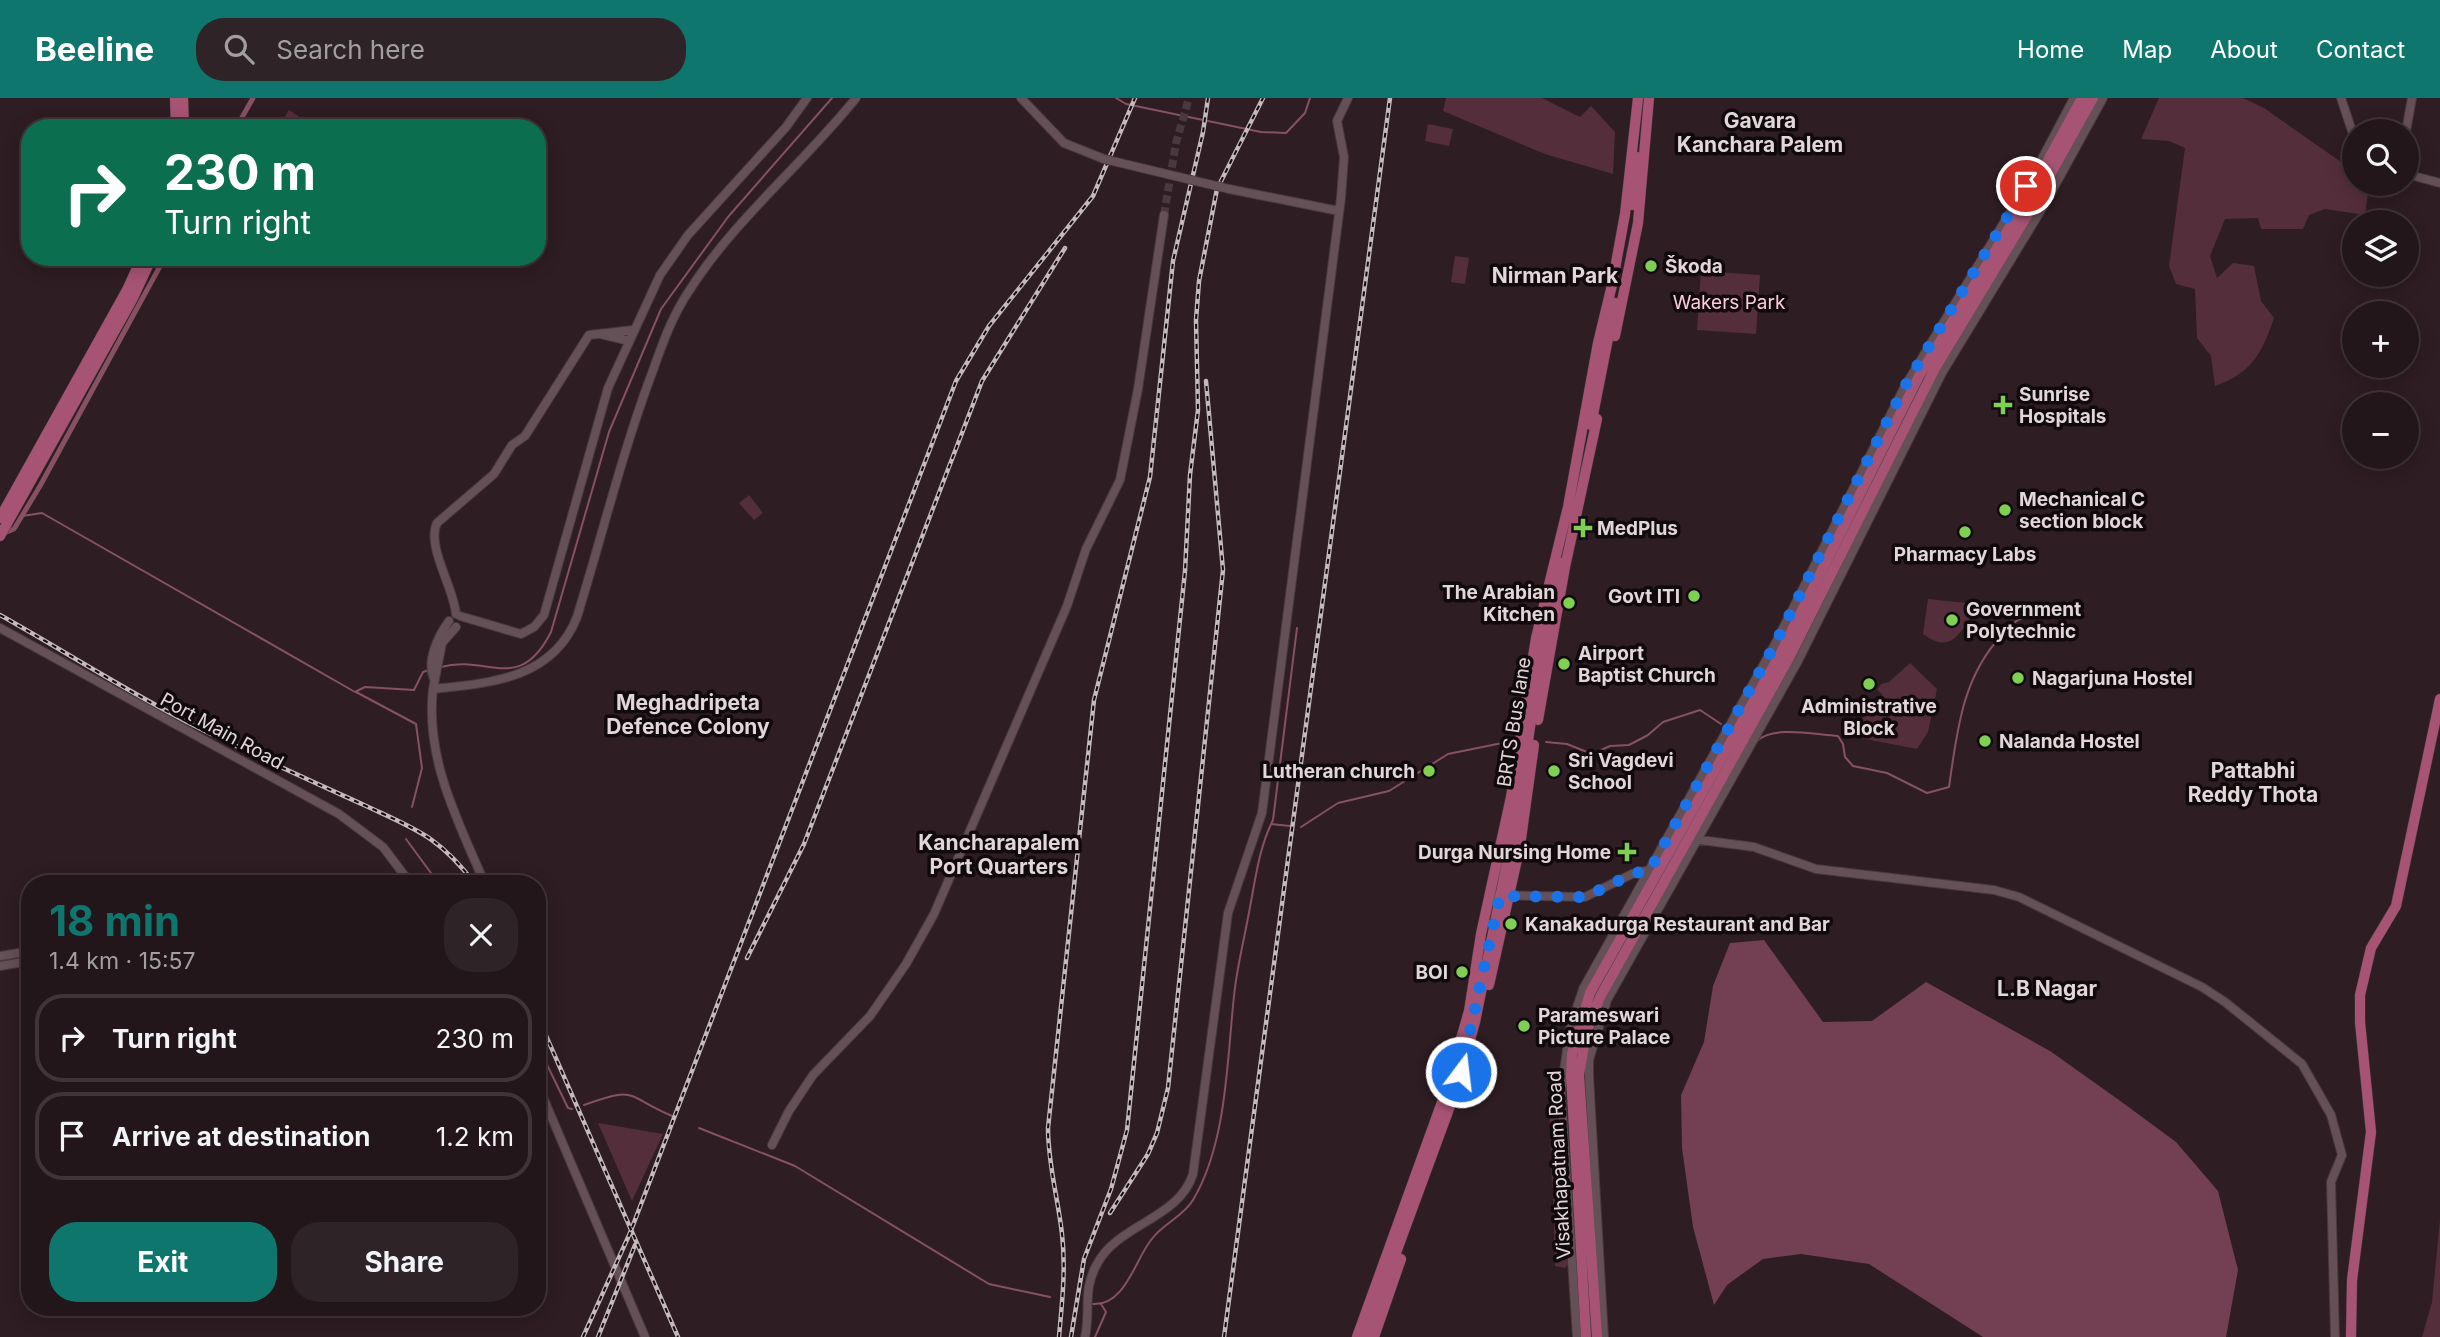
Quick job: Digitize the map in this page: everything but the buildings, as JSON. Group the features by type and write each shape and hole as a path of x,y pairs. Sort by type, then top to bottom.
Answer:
{"main road":[{"path":"174,98 175,119"},
{"path":"183,98 184,119"},
{"path":"1365,1337 1457,1087 1475,1023 1500,896 1513,784 1534,651 1568,507 1625,214 1637,98"},
{"path":"1357,1337 1459,1049 1500,896 1520,846 1545,674 1565,567 1638,223 1646,98"},
{"path":"1597,1337 1579,1076 1595,995 1684,836 1789,658 1829,565 1919,376 2028,197 2082,98"},
{"path":"1829,565 1934,370 2030,211 2093,98"},
{"path":"0,518 138,266"},
{"path":"0,536 133,298 148,266"},
{"path":"2351,1337 2352,1280 2371,1132 2360,1022 2360,995 2371,947 2396,906 2440,699"},
{"path":"1374,1337 1461,1094 1500,896"},
{"name":"Visakhapatnam Road","path":"1586,1337 1571,1076 1572,1054 1595,995"}],"street":[{"path":"481,875 437,762 430,716 440,634 456,621 521,634 534,627 544,615 601,410 633,330 660,275 680,246 792,121 807,98"},
{"path":"434,679 512,678 536,667 565,640 582,599 627,438 666,336 686,294 750,215 823,139 856,98"},
{"path":"1021,98 1064,143 1104,159 1229,189 1339,211"},
{"path":"1085,1337 1086,1297 1093,1271 1107,1248 1180,1195 1193,1174 1228,913 1262,813 1339,211 1344,157 1337,121 1348,98"},
{"path":"1604,1337 1589,1060 1607,1000 1774,646 1905,386 2038,168 2074,98"},
{"path":"1500,896 1585,897 1647,870 1684,836 1798,662 1942,373 2045,204 2103,98"},
{"path":"2341,98 2349,119"},
{"path":"2408,119 2412,98"},
{"path":"2419,177 2440,183"},
{"path":"772,1145 789,1111 813,1075 870,1016 906,964 934,914 1067,606 1086,549 1119,480 1138,389 1164,215"},
{"path":"456,621 454,597 434,542 437,523 494,474 512,446 530,429 589,335 633,330"},
{"path":"597,332 629,341"},
{"name":"Port Main Road","path":"0,628 340,814 383,847 404,875"},
{"path":"1684,836 1754,848 1816,869 1994,890 2020,897 2202,987 2225,1002 2302,1064 2323,1098 2336,1131 2342,1155 2331,1182 2335,1337"},
{"path":"1577,1337 1561,1091 1570,1029 1583,989 1647,870"},
{"path":"0,957 21,953"},
{"path":"0,966 21,962"},
{"path":"546,1104 645,1337"}],"green space":[{"path":"1446,98 1542,98 1580,117 1591,106 1615,132 1613,174 1545,154 1443,111"},
{"path":"2159,98 2243,98 2264,108 2342,163 2342,196 2368,196 2366,210 2342,212 2325,209 2309,215 2303,229 2261,229 2258,218 2225,219 2210,256 2217,278 2233,263 2254,266 2261,301 2274,318 2265,342 2254,360 2238,375 2215,386 2211,356 2197,338 2195,289 2176,284 2169,266 2185,148 2169,141 2141,139"},
{"path":"289,110 302,119 284,119"},
{"path":"1428,124 1453,129 1449,146 1425,141"},
{"path":"1455,256 1469,258 1465,284 1451,282"},
{"name":"Wakers Park","path":"1701,271 1760,275 1756,334 1697,330"},
{"path":"749,495 763,513 754,520 739,503"},
{"path":"1928,599 1976,604 1977,608 1955,638 1942,642 1923,634"},
{"path":"1910,663 1937,689 1928,732 1917,749 1860,738 1854,728 1883,695 1877,690 1881,684 1889,682"},
{"path":"1549,1100 1560,1100 1561,1190 1552,1187"},
{"path":"598,1123 663,1134 632,1201"},
{"path":"1553,1199 1560,1199 1566,1204 1569,1263 1565,1268 1555,1266"},
{"path":"2440,1220 2440,1337 2422,1337 2432,1302"}],"shaded area":[{"path":"1764,940 1823,1022 1872,1021 1926,982 2050,1051 2176,1142 2218,1191 2238,1270 2226,1337 1983,1337 1869,1264 1801,1254 1763,1259 1727,1285 1714,1305 1693,1227 1682,1148 1681,1095 1704,1042 1713,986 1730,943"}],"waterway":[{"path":"241,119 253,98"},
{"path":"441,667 458,664 515,667 527,662 539,651 551,632 609,432 661,309 728,217 832,98"},
{"path":"1116,98 1126,104 1261,132 1286,133 1305,113 1310,98"},
{"path":"4,533 14,529 40,486 160,266"},
{"path":"22,516 42,513 355,692 365,687 414,690 423,672 429,670"},
{"path":"1757,741 1764,736 1784,732 1838,736 1843,744 1845,757 1853,766 1887,773 1927,793 1949,787 1964,706 1978,669 1989,651 2016,621 2054,611 2067,602"},
{"path":"1093,1304 1104,1303 1121,1290 1151,1240 1189,1206 1213,1153 1224,1101 1239,962 1258,862 1273,820 1297,628"},
{"path":"356,692 416,724 422,768 412,807"},
{"path":"1546,742 1567,744 1592,754 1610,746 1629,745 1648,735 1663,722 1700,710 1721,724"},
{"path":"1301,827 1338,803 1389,791 1448,754 1512,741"},
{"path":"1271,824 1290,826"},
{"path":"406,839 432,875"},
{"path":"546,1063 568,1108 572,1109"},
{"path":"584,1105 623,1094 638,1098 672,1116"},
{"path":"699,1128 795,1166 989,1284 1050,1297"},
{"path":"1095,1337 1106,1312 1101,1304"}],"tunnel":[{"path":"1164,215 1176,143 1189,98"}],"railway":[{"path":"583,1337 630,1233 956,381 989,326 1093,196 1135,98"},
{"path":"1059,1337 1063,1247 1048,1128 1094,700 1150,477 1173,261 1203,132 1208,98"},
{"path":"1071,1337 1084,1259 1111,1189 1127,1130 1185,571 1190,475 1198,410 1196,320 1199,281 1217,189 1263,98"},
{"path":"1224,1337 1390,98"},
{"path":"747,958 804,844 982,381 1065,248"},
{"path":"1110,1213 1148,1154 1157,1133 1168,1088 1223,570 1206,381"},
{"path":"0,615 174,715 412,828 438,844 468,875"},
{"path":"546,1036 678,1337"},
{"path":"598,1337 635,1245"}],"place":[{"name":"Škoda","path":"1651,266"},
{"name":"Sunrise Hospitals","path":"2003,405"},
{"name":"Mechanical C section block","path":"2005,510"},
{"name":"MedPlus","path":"1583,528"},
{"name":"Pharmacy Labs","path":"1965,532"},
{"name":"Govt ITI","path":"1694,596"},
{"name":"The Arabian Kitchen","path":"1569,603"},
{"name":"Government Polytechnic","path":"1952,620"},
{"name":"Airport Baptist Church","path":"1564,664"},
{"name":"Nagarjuna Hostel","path":"2018,678"},
{"name":"Administrative Block","path":"1869,684"},
{"name":"Nalanda Hostel","path":"1985,741"},
{"name":"Lutheran church","path":"1429,771"},
{"name":"Sri Vagdevi School","path":"1554,771"},
{"name":"Durga Nursing Home","path":"1627,852"},
{"name":"Kanakadurga Restaurant and Bar","path":"1511,924"},
{"name":"BOI","path":"1462,972"},
{"name":"Parameswari Picture Palace","path":"1524,1026"}],"district":[{"name":"Gavara Kanchara Palem","path":"1760,132"},
{"name":"Nirman Park","path":"1555,275"},
{"name":"Meghadripeta Defence Colony","path":"688,714"},
{"name":"Pattabhi Reddy Thota","path":"2253,782"},
{"name":"Kancharapalem Port Quarters","path":"999,854"},
{"name":"L.B Nagar","path":"2047,988"}],"route":[{"path":"1461,1072 1475,1023 1494,914 1500,896 1576,899 1592,895 1639,871 1650,870 1774,646 1905,386 2026,186"}]}
